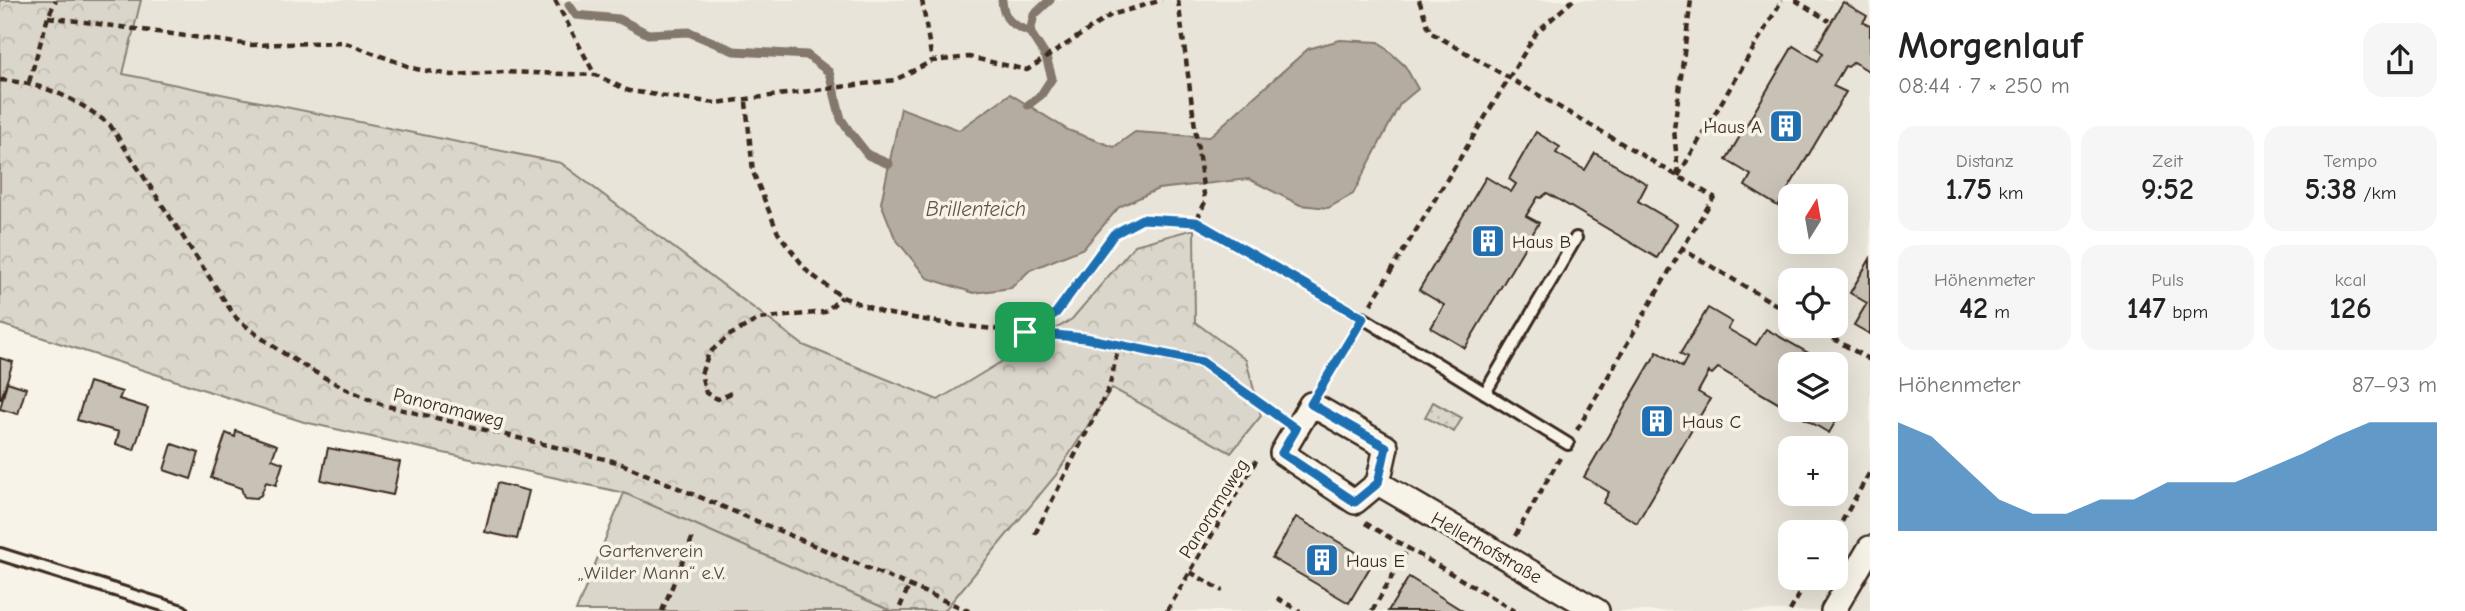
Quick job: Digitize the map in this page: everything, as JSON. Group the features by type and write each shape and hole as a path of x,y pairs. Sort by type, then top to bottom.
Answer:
{"street":[{"path":"1311,404 1386,447 1378,483 1355,502 1282,453 1311,404"},
{"name":"Hellerhofstraße","path":"1378,483 1597,611"},
{"path":"1833,611 1870,548"}],"lane":[{"path":"1485,393 1576,238"},
{"path":"1363,318 1568,444"},
{"path":"0,555 86,584 182,611"}],"path":[{"path":"29,82 48,17 56,0"},
{"path":"555,0 596,75"},
{"path":"922,0 932,61"},
{"path":"48,17 252,46 343,42 416,69 452,75 504,72 596,75 629,91 678,100 746,102 895,80 932,61 970,57 1027,70 1111,15 1162,0"},
{"path":"1178,0 1205,202 1196,222"},
{"path":"1419,0 1430,32 1714,197 1503,556"},
{"path":"1311,404 1537,32 1573,0"},
{"path":"1678,176 1674,129 1691,0"},
{"path":"1678,176 1782,0"},
{"path":"1794,0 1829,21"},
{"name":"Panoramaweg","path":"0,80 29,82 48,87 88,108 110,125 236,318 262,340 324,376 383,405 617,462 969,611"},
{"path":"746,102 753,172 778,233 808,272 842,298 884,313 955,325 1119,345 1202,362 1296,429"},
{"path":"1025,332 1056,313 1114,234 1142,219 1196,222 1363,318"},
{"path":"1682,249 1778,306"},
{"path":"731,393 718,398 706,393 701,374 709,353 730,335 759,319 825,312 842,298"},
{"path":"1833,338 1870,359"},
{"path":"1035,534 1109,388 1119,345"},
{"name":"Panoramaweg","path":"1167,611 1257,459 1285,476 1295,462"},
{"path":"1843,520 1870,472"},
{"path":"1363,522 1515,611"},
{"path":"662,611 694,534"},
{"path":"1372,611 1408,549"},
{"path":"1190,572 1223,591"},
{"path":"900,607 909,586"},
{"path":"1790,611 1802,590"},
{"path":"1277,598 1300,611"}],"shaded area":[{"path":"0,0 1870,0 1870,611 891,611 624,493 304,422 0,324"}],"green space":[{"path":"0,0 141,0 123,74 561,163 803,345 938,400 1072,319 1135,245 1194,229 1195,322 1246,360 1261,416 1231,453 1112,388 1056,475 944,611 891,611 624,493 304,422 0,324"},
{"path":"1433,402 1462,418 1454,432 1425,417"},
{"name":"Gartenverein „Wilder Mann“ e.V.","path":"624,493 891,611 576,611"}],"water":[{"name":"Brillenteich","path":"1340,40 1379,42 1405,66 1418,89 1400,104 1353,194 1328,208 1300,205 1249,179 1158,189 1119,207 1084,248 1030,270 1011,288 974,293 927,278 895,238 881,203 901,108 959,130 1010,94 1068,130 1114,147 1135,132 1209,137 1308,49"}],"building":[{"name":"Haus A","path":"1843,2 1867,16 1863,22 1870,26 1870,72 1854,62 1848,67 1845,66 1833,86 1846,92 1791,184 1778,184 1778,206 1745,186 1751,175 1726,160 1793,46 1818,61 1823,53 1816,48"},
{"name":"Haus B","path":"1536,132 1560,147 1556,153 1585,170 1595,153 1647,184 1638,201 1677,224 1657,258 1547,193 1541,198 1538,197 1526,216 1539,223 1465,348 1431,328 1444,305 1419,290 1486,177 1511,192 1516,184 1509,179"},
{"path":"1870,259 1870,334 1854,325 1867,303 1850,293"},
{"name":"Haus C","path":"1708,308 1732,322 1728,329 1756,345 1766,329 1807,352 1778,352 1778,403 1718,368 1712,374 1709,372 1698,392 1710,399 1637,523 1603,503 1609,492 1584,477 1657,352 1682,367 1687,358 1680,354"},
{"path":"0,358 13,362 1,399 0,399"},
{"path":"7,382 26,388 18,414 0,409"},
{"path":"89,382 122,392 119,399 148,408 134,450 116,444 119,432 77,420"},
{"name":"Haus C","path":"1810,422 1835,422 1829,433"},
{"path":"236,431 277,445 272,459 283,463 276,485 266,482 261,495 256,498 244,497 241,488 211,478 226,433 235,437"},
{"path":"172,444 199,453 191,479 164,470"},
{"path":"328,448 400,462 393,495 321,480"},
{"path":"497,483 529,491 517,539 485,532"},
{"name":"Haus E","path":"1296,517 1373,562 1349,603 1272,558"},
{"path":"1409,577 1463,611 1388,611"}],"waterway":[{"path":"1002,0 1004,12 1010,21 1030,32"},
{"path":"1028,105 1041,95 1052,78 1046,57 1030,32 1034,15 1050,0"},
{"path":"569,5 576,15 619,19 648,34 689,32 734,51 807,55 829,72 841,119 849,131 868,155 889,164"}],"place":[{"name":"Haus A","path":"1786,126"},
{"name":"Haus B","path":"1488,241"},
{"name":"Haus C","path":"1657,421"},
{"name":"Haus E","path":"1322,560"}],"route":[{"path":"1142,219 1196,222 1363,318 1311,404 1386,447 1378,483 1355,502 1295,462 1282,453 1296,429 1202,362 1085,338 1025,332 1056,313 1114,234 1142,219"}]}
